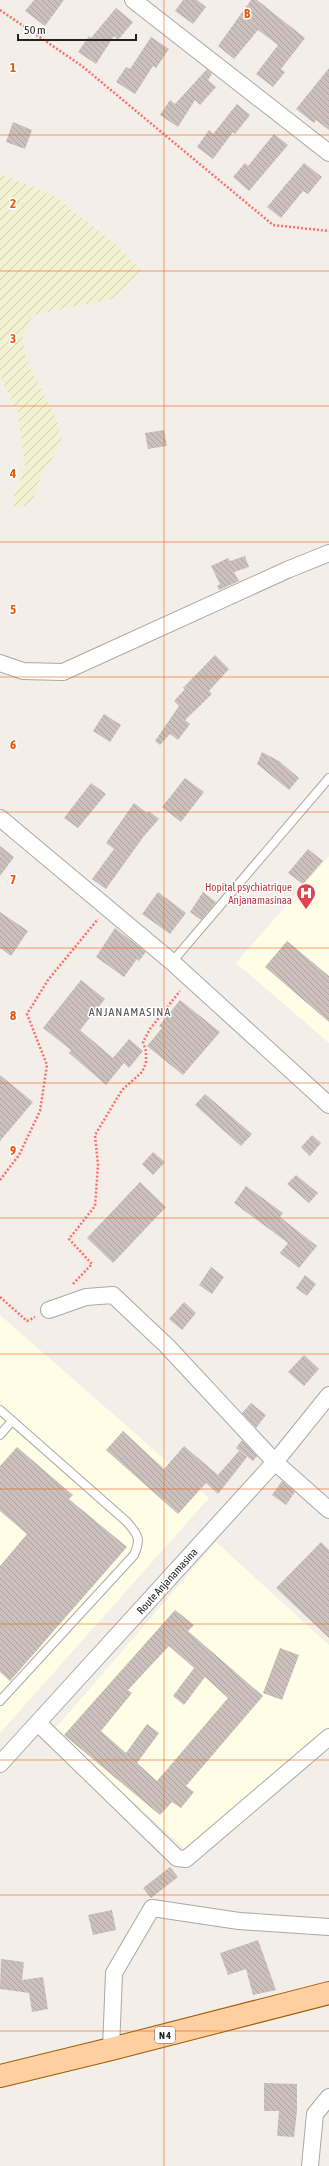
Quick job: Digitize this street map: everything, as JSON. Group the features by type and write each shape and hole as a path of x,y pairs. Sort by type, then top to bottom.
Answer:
{"main road":[{"name":"N 4","path":"0,2076 329,1993"}],"street":[{"path":"133,0 329,152"},
{"path":"0,663 23,671 63,672 288,570 329,553"},
{"path":"0,818 172,962 329,1105"},
{"path":"49,1310 86,1297 113,1295 173,1352 275,1462 329,1510"},
{"name":"Route Anjanamasina","path":"0,1764 275,1462 329,1395"},
{"path":"38,1723 177,1858 186,1860 329,1737"},
{"path":"111,2049 114,1973 152,1908 239,1920 329,1928"},
{"path":"310,2166 315,2114 329,2097"}],"lane":[{"path":"172,962 329,778"},
{"path":"0,1410 127,1522 136,1533 139,1543 134,1556 0,1701"},
{"path":"0,1435 12,1421"}],"path":[{"path":"0,10 82,66 273,225 329,231"},
{"path":"0,1180 19,1155 40,1111 47,1065 27,1014 48,980 107,908"},
{"path":"70,1288 92,1264 69,1239 95,1206 98,1165 95,1135 122,1090 142,1072 146,1063 146,1051 143,1042 150,1029 190,978"},
{"path":"0,1297 27,1321 49,1310"}],"shaded area":[{"name":"Hopital psychiatrique Anjanamasinaa","path":"329,856 329,1043 236,963"},
{"path":"0,1315 209,1498 0,1733"},
{"path":"216,1542 329,1645 329,1734 187,1851 54,1730"}],"green space":[{"path":"0,174 53,195 113,242 141,270 112,299 33,315 22,338 26,360 55,416 62,442 41,476 34,497 25,506 17,508 14,506 14,495 25,467 18,413 0,376"}],"building":[{"path":"34,0 64,0 45,26 25,11"},
{"path":"183,0 197,0 206,7 193,24 175,11"},
{"path":"251,0 257,0 305,38 281,69 285,72 273,87 256,74 278,45 258,30 234,59 218,46"},
{"path":"116,8 133,22 118,40 114,36 96,64 78,52 89,36 91,38"},
{"path":"151,37 169,49 156,68 153,66 135,94 116,82 126,67 130,69"},
{"path":"329,68 329,130 316,120 314,123 296,109"},
{"path":"207,69 212,74 208,80 216,87 200,105 195,100 178,127 160,115 170,100 175,104"},
{"path":"237,104 250,115 235,134 233,132 213,159 197,147 209,130 213,134"},
{"path":"13,122 32,130 25,149 6,142"},
{"path":"274,134 288,145 249,191 233,177 245,163 248,166"},
{"path":"304,163 322,177 308,194 303,191 281,218 267,207"},
{"path":"164,430 167,446 148,449 145,433"},
{"path":"245,556 249,567 234,572 239,581 219,590 217,586 220,584 211,566 228,558 230,561"},
{"path":"215,655 229,669 209,691 212,694 185,720 190,724 178,740 170,734 160,745 155,741 179,706 174,701 185,689 183,688"},
{"path":"104,714 121,725 110,742 93,731"},
{"path":"262,752 279,761 299,778 289,790 257,764"},
{"path":"185,778 204,792 181,822 162,807"},
{"path":"91,783 106,794 78,828 64,818"},
{"path":"134,803 147,813 149,811 159,819 144,836 106,889 92,879 114,849 106,843"},
{"path":"0,846 14,857 0,876"},
{"path":"308,849 323,861 303,884 288,873"},
{"path":"158,892 186,913 170,934 142,914"},
{"path":"203,892 216,902 201,920 190,912"},
{"path":"0,912 28,931 11,956 0,948"},
{"path":"115,928 146,952 139,961 137,959 124,977 96,957"},
{"path":"287,941 329,976 329,1022 265,967"},
{"path":"81,980 105,999 80,1030 113,1058 129,1039 143,1051 129,1068 124,1063 106,1085 69,1053 71,1050 43,1028"},
{"path":"180,1000 220,1032 183,1075 147,1046 162,1028 159,1026"},
{"path":"0,1075 33,1102 0,1141"},
{"path":"205,1094 252,1134 241,1146 195,1105"},
{"path":"312,1135 321,1143 310,1156 301,1147"},
{"path":"153,1152 165,1162 153,1175 142,1164"},
{"path":"296,1175 318,1193 309,1203 287,1184"},
{"path":"140,1182 166,1207 113,1263 87,1238"},
{"path":"246,1186 283,1213 280,1217 317,1246 299,1268 280,1253 288,1243 234,1203"},
{"path":"211,1267 224,1277 212,1294 199,1285"},
{"path":"305,1275 316,1284 307,1296 296,1288"},
{"path":"184,1302 196,1313 182,1330 169,1319"},
{"path":"304,1355 319,1369 304,1386 288,1372"},
{"path":"251,1403 266,1415 256,1428 242,1413"},
{"path":"123,1431 164,1469 184,1446 218,1475 239,1451 247,1457 218,1494 206,1483 178,1514 106,1450"},
{"path":"242,1440 257,1456 253,1461 236,1448"},
{"path":"17,1447 73,1495 69,1499 127,1547 10,1681 0,1672 0,1566 27,1534 0,1511 0,1466"},
{"path":"282,1481 295,1492 286,1505 272,1495"},
{"path":"321,1542 329,1550 329,1638 276,1588"},
{"path":"175,1610 194,1625 188,1631 263,1696 186,1786 194,1792 181,1808 172,1802 160,1815 64,1735","holes":["169,1646 194,1668 173,1696 184,1705 205,1677 228,1698 157,1781 137,1763 159,1733 147,1724 126,1753 101,1731 132,1693 128,1690"]},
{"path":"280,1648 299,1655 282,1700 263,1693"},
{"path":"170,1867 178,1877 151,1898 143,1888"},
{"path":"112,1910 116,1930 93,1935 88,1915"},
{"path":"258,1940 276,1990 253,1995 246,1969 228,1975 220,1953"},
{"path":"1,1959 24,1962 22,1980 43,1977 48,2009 32,2012 29,1993 0,1989"},
{"path":"264,2083 297,2084 297,2111 294,2137 277,2136 279,2111 264,2111"}],"place":[{"name":"Hopital psychiatrique Anjanamasinaa","path":"306,910"}],"district":[{"name":"ANJANAMASINA","path":"130,1012"}]}
